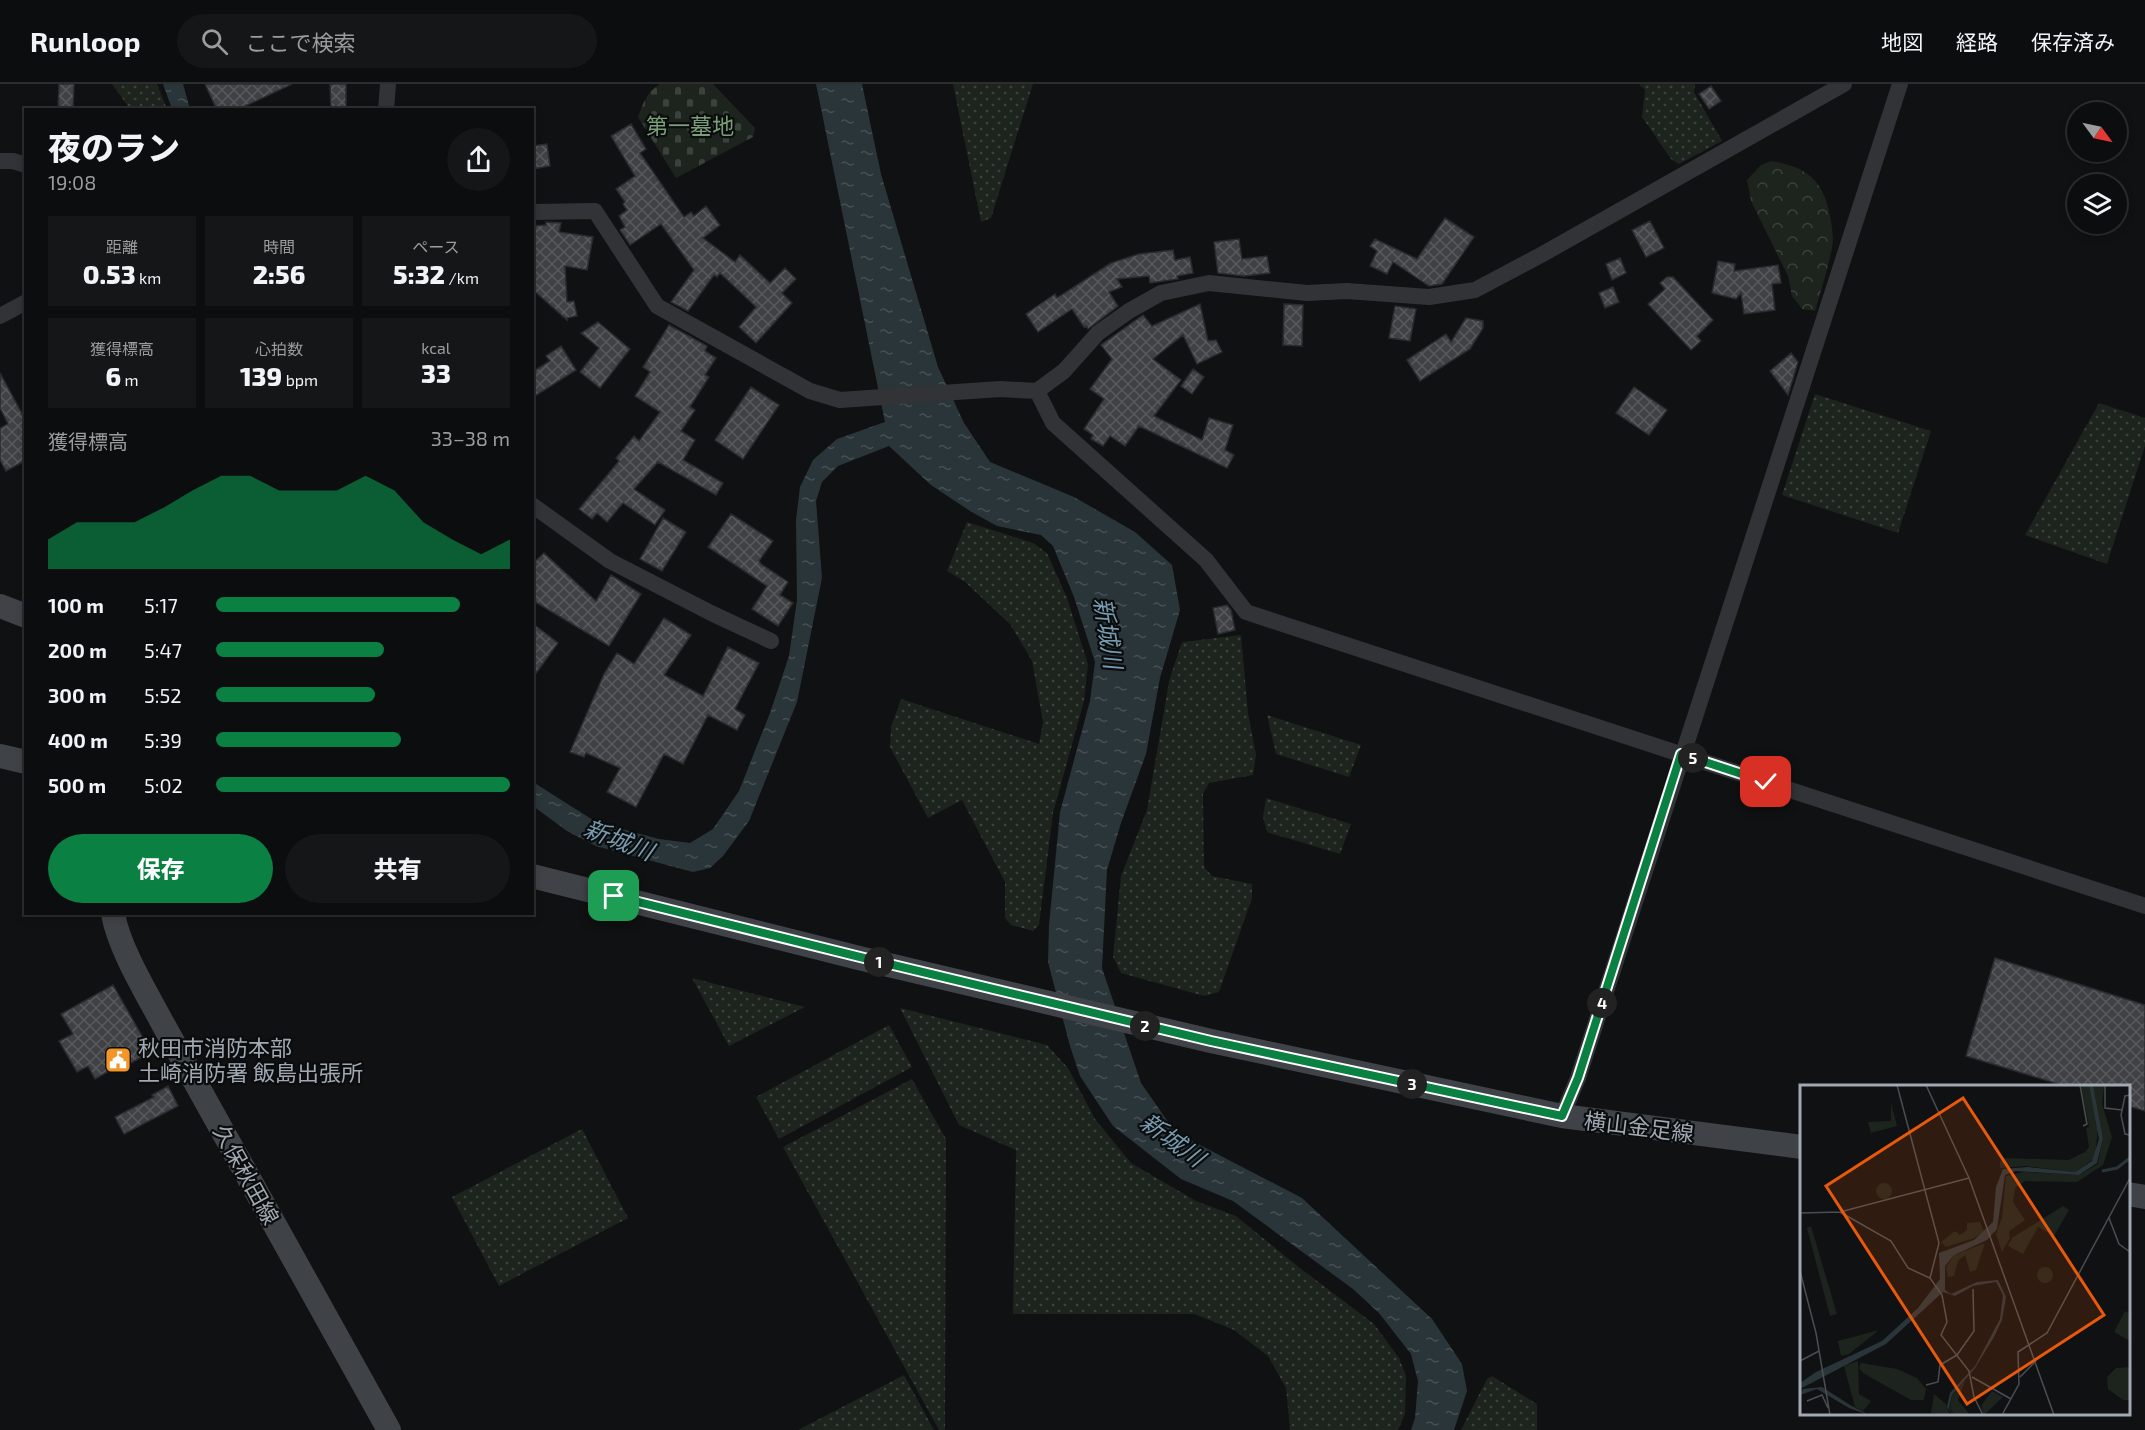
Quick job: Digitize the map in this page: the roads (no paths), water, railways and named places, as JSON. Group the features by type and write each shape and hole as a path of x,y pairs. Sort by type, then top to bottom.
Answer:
{"street":[{"path":"386,108 388,84"},
{"path":"534,212 595,211 657,306 810,391 840,400 1000,389 1037,391 1064,371 1098,333 1129,311 1161,293 1209,284 1307,293 1347,291 1429,297 1475,290 1844,84"},
{"path":"1562,1116 1578,1078 1899,84"},
{"path":"0,161 13,161 24,164"},
{"path":"0,316 24,303"},
{"path":"1037,391 1053,423 1206,560 1246,612 2145,906"},
{"path":"534,506 610,561 771,641"},
{"path":"0,606 24,615"},
{"path":"0,756 24,762"},
{"name":"横山金足線","path":"534,876 1211,1041 1562,1116 1800,1147"},
{"name":"久保秋田線","path":"113,915 130,960 163,1024 389,1430"},
{"path":"2130,1194 2145,1197"}],"water":[{"path":"163,84 183,84 190,108 172,108"},
{"name":"新城川","path":"816,84 862,84 881,174 938,367 964,423 990,462 1074,497 1135,532 1172,565 1180,610 1160,678 1146,754 1107,870 1102,968 1141,1083 1175,1132 1302,1198 1432,1319 1462,1364 1467,1391 1454,1430 1411,1430 1415,1418 1418,1381 1411,1354 1379,1313 1353,1289 1233,1201 1181,1179 1113,1126 1080,1076 1048,962 1049,925 1060,812 1090,701 1095,662 1074,597 1053,546 1041,535 997,526 970,511 931,485 889,446 838,466 822,482 816,501 822,578 797,702 749,821 723,856 710,868 693,872 596,846 567,831 534,807 534,783 596,822 659,839 690,843 713,829 739,791 770,713 789,656 797,600 796,520 800,487 813,460 837,439 885,422"}],"place":[{"name":"秋田市消防本部 土崎消防署 飯島出張所","path":"118,1060"}],"park label":[{"name":"第一墓地","path":"690,125"}]}
